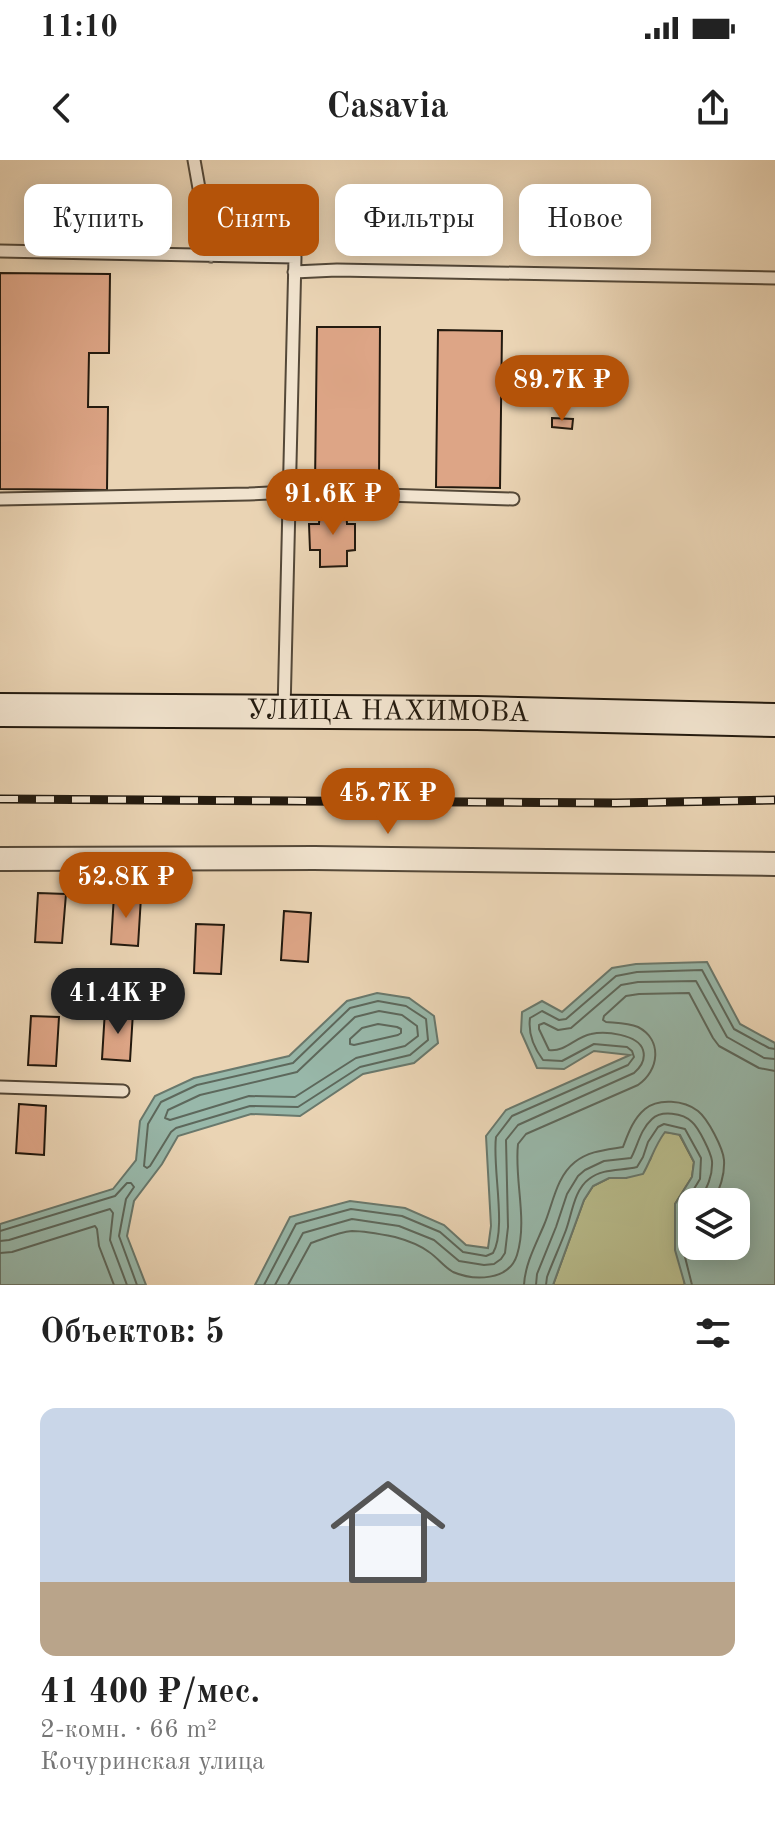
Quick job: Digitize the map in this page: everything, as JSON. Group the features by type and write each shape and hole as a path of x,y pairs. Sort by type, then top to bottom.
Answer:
{"main road":[{"name":"УЛИЦА НАХИМОВА","path":"0,710 477,713 775,720"}],"street":[{"path":"0,859 314,858 775,864"}],"lane":[{"path":"194,160 198,184"},
{"path":"0,251 188,255"},
{"path":"211,256 295,257 284,711"},
{"path":"294,272 337,270 775,278"},
{"path":"0,499 290,492 513,499"},
{"path":"0,1087 123,1091"}],"green space":[{"path":"664,1132 679,1134 694,1162 692,1177 685,1188 678,1188 675,1204 678,1260 685,1285 553,1285 584,1200 593,1186 609,1178 626,1178 650,1160"}],"water":[{"path":"707,962 740,1024 775,1043 775,1285 685,1285 675,1250 675,1204 678,1199 678,1260 750,1260 750,1188 685,1188 692,1177 694,1162 680,1135 665,1132 643,1174 609,1178 593,1186 584,1200 553,1285 255,1285 290,1217 350,1201 405,1208 444,1225 466,1245 488,1248 491,1226 486,1136 506,1110 630,1055 594,1051 564,1069 537,1068 521,1032 522,1012 542,1001 562,1012 612,968 636,964"},
{"path":"377,993 409,998 434,1016 438,1043 414,1063 363,1074 300,1116 251,1114 178,1136 162,1164 134,1201 127,1236 146,1285 0,1285 0,1224 113,1189 136,1160 140,1121 155,1096 194,1078 289,1056 347,1001"}],"building":[{"path":"0,273 110,274 109,353 89,353 88,407 108,407 107,490 0,489"},
{"path":"317,327 380,327 379,484 315,484"},
{"path":"438,330 502,331 500,488 436,487"},
{"path":"552,418 573,419 572,429 552,427"},
{"path":"320,507 346,507 347,524 355,524 355,550 347,551 347,566 320,567 320,550 310,550 309,524 319,524"},
{"path":"38,893 66,894 62,943 35,942"},
{"path":"114,895 141,897 138,946 111,944"},
{"path":"284,911 311,913 308,962 281,960"},
{"path":"196,924 224,925 221,974 194,973"},
{"path":"105,1010 133,1012 130,1061 102,1059"},
{"path":"31,1016 59,1017 56,1066 28,1065"},
{"path":"19,1104 46,1106 44,1155 16,1153"}],"railway":[{"path":"0,799 616,803 775,800"}]}
